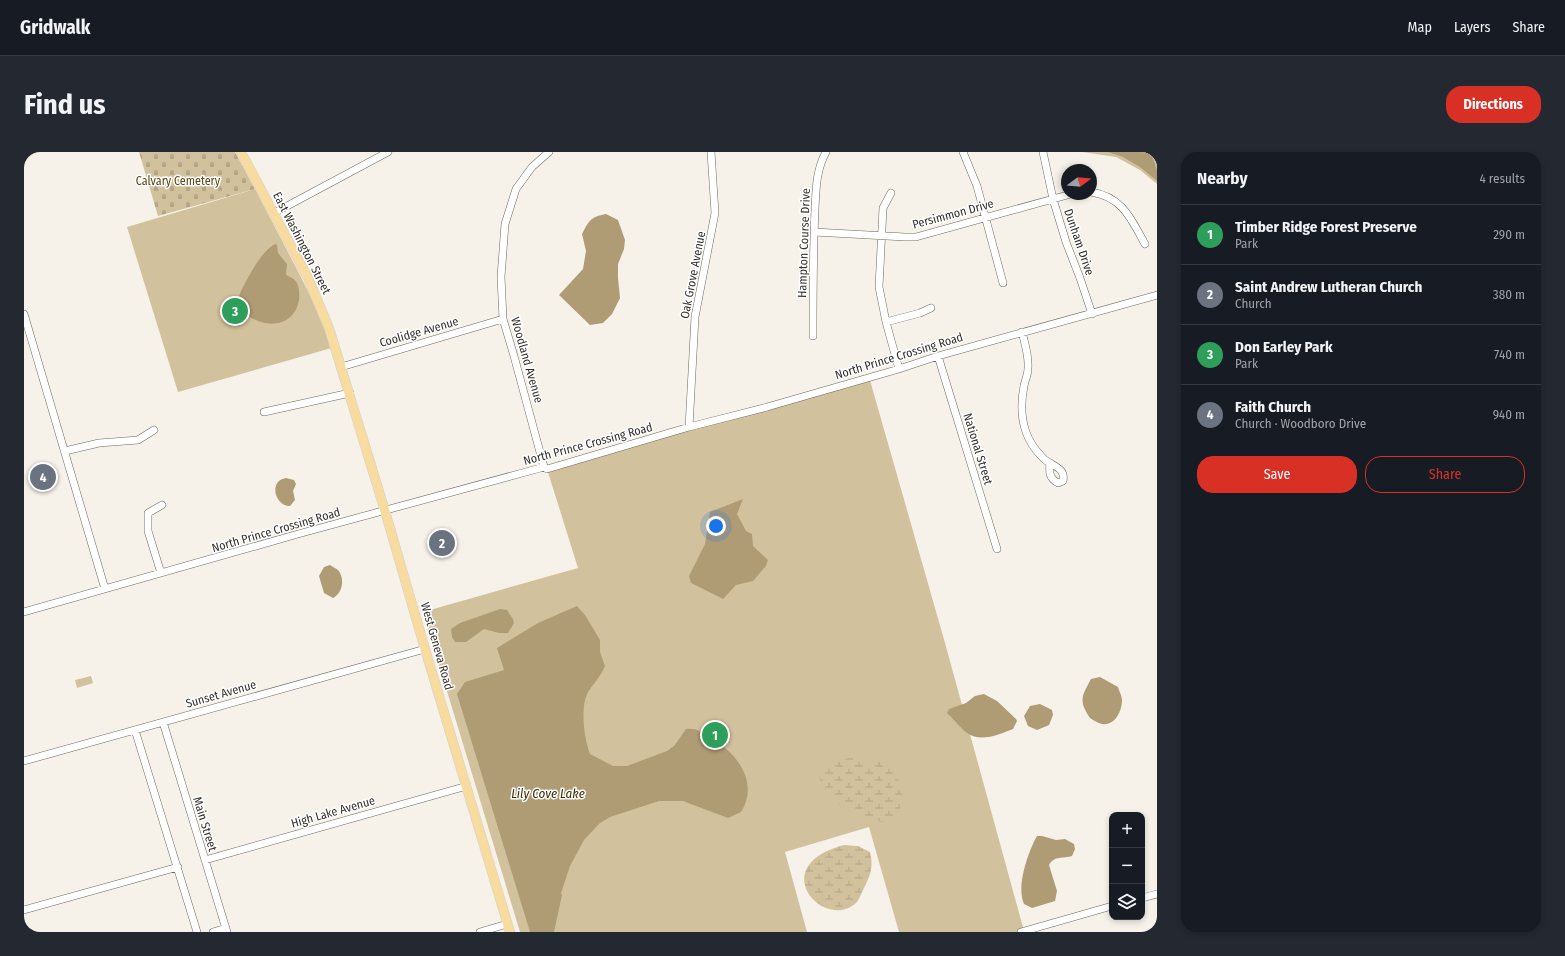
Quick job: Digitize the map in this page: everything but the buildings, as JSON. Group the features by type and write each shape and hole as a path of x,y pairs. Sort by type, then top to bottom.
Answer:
{"main road":[{"name":"East Washington Street","path":"241,152 313,289 329,328 341,366"},
{"name":"West Geneva Road","path":"341,366 509,928"}],"street":[{"path":"274,213 388,152"},
{"name":"Woodland Avenue","path":"544,467 503,319 501,277 507,216 516,189 532,167 549,152"},
{"name":"Oak Grove Avenue","path":"689,427 688,422 697,298 715,213 711,152"},
{"name":"Hampton Course Drive","path":"813,336 814,232 817,179 820,164 826,152"},
{"path":"963,152 977,186 1004,283"},
{"name":"Dunham Drive","path":"1043,152 1053,199 1066,242 1092,314"},
{"path":"891,192 883,208 879,287 886,322 899,369"},
{"path":"1097,194 1111,199 1121,206 1128,214 1145,244"},
{"name":"Persimmon Drive","path":"814,232 916,237 1061,197"},
{"name":"North Prince Crossing Road","path":"24,612 385,510 544,467 547,469 689,427 767,407 899,369 938,356 1022,332 1157,296"},
{"path":"886,322 920,313 931,308"},
{"path":"24,314 105,589"},
{"name":"Coolidge Avenue","path":"341,366 503,319"},
{"path":"1022,332 1028,360 1028,369 1022,403 1024,424 1031,442 1040,455 1050,463"},
{"name":"National Street","path":"938,356 997,549"},
{"path":"264,412 350,393"},
{"path":"65,451 99,442 138,440 154,430"},
{"path":"161,574 148,531 148,513 162,505"},
{"name":"Sunset Avenue","path":"24,761 425,649"},
{"name":"Main Street","path":"163,722 226,930"},
{"path":"135,730 198,932"},
{"name":"High Lake Avenue","path":"205,860 467,786"},
{"path":"24,910 178,867"},
{"path":"1145,897 1157,894"},
{"path":"1021,932 1109,907"},
{"path":"480,932 509,928"},
{"path":"213,932 226,930"}],"green space":[{"name":"Calvary Cemetery","path":"139,152 235,152 255,189 158,216"},
{"path":"1082,152 1157,152 1157,184 1140,170 1116,157"},
{"path":"255,189 300,275 335,347 178,392 127,227"},
{"path":"869,377 945,643 1024,931 899,932 869,827 785,852 807,932 520,932 423,612 578,568 547,469"},
{"path":"91,676 93,683 77,688 75,680"},
{"path":"851,757 872,761 890,760 894,762 904,801 893,822 871,820 848,811 838,804 823,787 819,777 823,767"},
{"path":"844,845 858,846 870,852 872,863 871,872 856,903 843,910 829,909 817,903 808,893 804,880 808,867 820,855"}],"water":[{"path":"1108,152 1151,152 1157,170 1157,181 1140,167 1123,157"},
{"path":"606,214 618,220 625,240 624,249 618,264 620,298 612,314 603,323 590,325 559,295 583,269 586,251 582,234 586,226 593,218"},
{"path":"275,244 277,245 278,253 287,264 286,275 298,284 299,300 294,312 286,320 276,323 266,323 255,320 247,314 241,307 239,297 257,262 270,247"},
{"path":"286,478 294,480 296,484 293,491 295,500 290,506 285,505 277,498 275,488 280,480"},
{"path":"743,499 737,514 746,531 752,534 753,546 768,560 766,566 753,581 736,585 723,599 691,583 689,576 705,544 710,512"},
{"path":"330,565 338,570 342,577 341,589 333,598 324,593 319,576 324,567"},
{"name":"Lily Cove Lake","path":"577,606 585,615 600,640 600,652 605,666 588,692 584,705 586,740 590,754 613,766 627,766 667,751 674,746 686,729 696,730 719,743 736,759 746,779 748,790 746,801 741,812 728,818 683,801 659,801 610,817 600,823 584,840 570,866 561,893 562,895 554,932 530,932 457,694 465,682 504,670 497,648 538,623"},
{"path":"500,609 507,610 513,619 514,623 508,633 498,633 484,629 466,642 455,642 452,637 451,629 460,623"},
{"path":"1100,677 1118,687 1122,698 1121,709 1117,717 1111,723 1107,724 1100,724 1090,718 1086,712 1083,702 1085,690 1091,679"},
{"path":"984,694 997,701 1016,719 1017,721 1013,729 990,737 972,736 964,731 947,713 949,709 966,703 975,696"},
{"path":"1040,704 1052,710 1053,715 1049,725 1037,730 1028,726 1024,716 1030,706"},
{"path":"1037,836 1056,840 1065,839 1074,844 1075,849 1072,856 1054,860 1049,865 1057,891 1055,901 1032,908 1024,904 1021,888 1027,860"}],"place":[{"name":"Don Earley Park","path":"235,311"},
{"name":"Faith Church","path":"43,477"},
{"name":"Saint Andrew Lutheran Church","path":"442,543"},
{"name":"Timber Ridge Forest Preserve","path":"715,735"}]}
